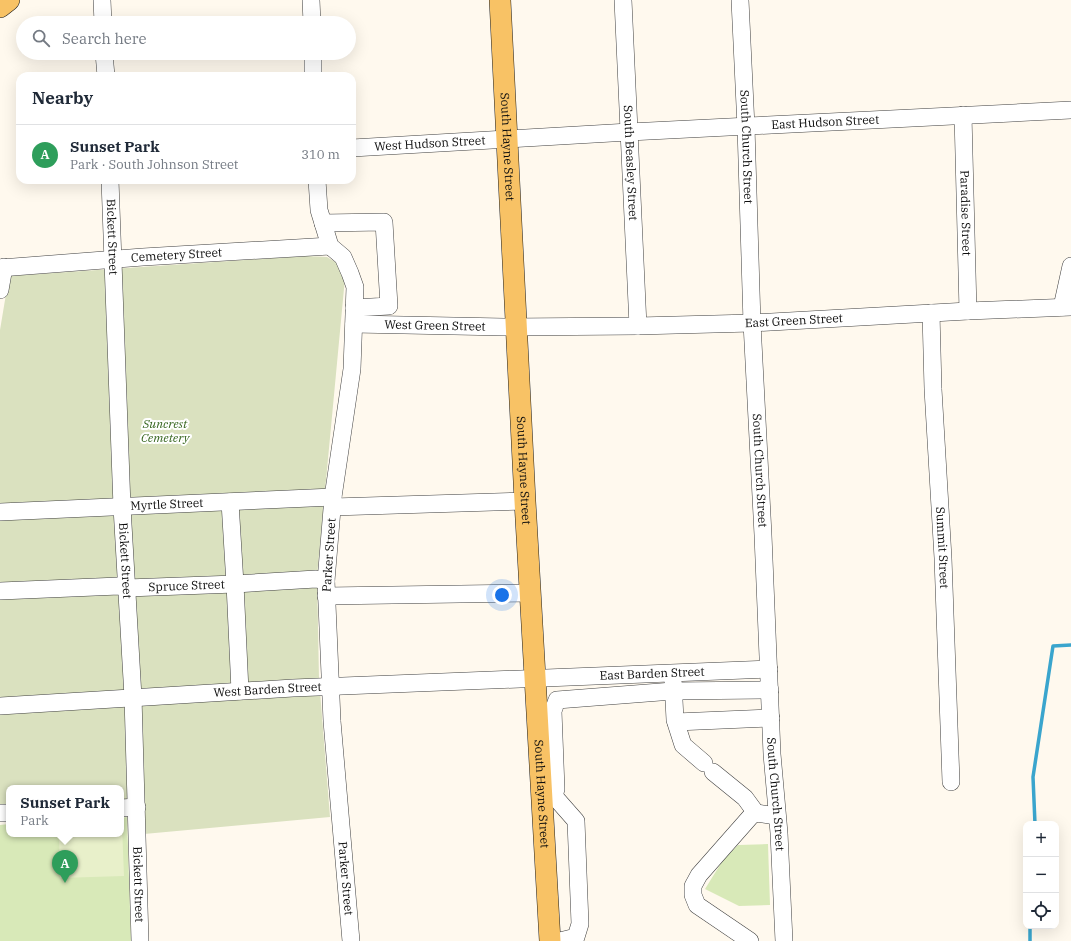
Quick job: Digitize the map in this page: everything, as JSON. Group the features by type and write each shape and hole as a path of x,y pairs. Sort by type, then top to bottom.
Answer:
{"main road":[{"path":"0,7 9,0"},
{"name":"South Hayne Street","path":"500,0 535,679 548,796 550,941"}],"street":[{"path":"102,0 103,16"},
{"path":"311,0 312,16"},
{"name":"South Beasley Street","path":"623,0 638,326"},
{"name":"South Church Street","path":"740,0 746,126 752,323 772,754 784,941"},
{"path":"105,60 106,72"},
{"path":"313,60 314,72"},
{"name":"East Hudson Street","path":"507,139 1071,110"},
{"name":"Paradise Street","path":"963,115 968,311"},
{"name":"West Hudson Street","path":"356,148 507,139"},
{"name":"Bickett Street","path":"110,184 122,507 128,588 133,697 129,808 140,941"},
{"name":"Parker Street","path":"317,184 319,210 330,246 343,257 354,287 352,369 333,502 326,588 332,721 351,941"},
{"path":"323,223 384,222 389,306 354,316"},
{"name":"Cemetery Street","path":"2,268 330,246"},
{"path":"1067,307 1071,266"},
{"path":"0,290 2,268"},
{"name":"East Green Street","path":"516,327 752,323 1067,307"},
{"name":"Summit Street","path":"931,313 933,389 943,558 951,782"},
{"name":"West Green Street","path":"354,316 516,327"},
{"name":"Myrtle Street","path":"0,512 230,502 525,501"},
{"path":"230,502 240,690"},
{"name":"Spruce Street","path":"0,591 119,586 128,588 235,584 316,579 326,588 531,593"},
{"name":"East Barden Street","path":"535,679 769,669"},
{"path":"672,673 676,722 683,746 745,798 756,813"},
{"name":"West Barden Street","path":"0,706 240,690 535,679"},
{"path":"560,941 576,937 580,924 576,820 548,796 556,789 553,711 557,700 673,691 770,690"},
{"path":"676,722 771,718"},
{"path":"750,941 697,905 693,895 693,886 699,875 751,816 756,813 777,816"}],"green space":[{"name":"Suncrest Cemetery","path":"305,256 327,257 337,263 345,278 317,576 319,679 330,817 144,834 124,805 124,785 6,785 6,807 0,808 0,330 9,276"},
{"path":"127,817 131,941 0,941 0,825 6,824 6,837 124,837 124,818"},
{"path":"59,837 122,837 124,876 60,878"},
{"path":"768,844 770,905 739,906 705,889 723,860 738,845"}],"waterway":[{"path":"1035,821 1033,777 1053,646 1071,645"},
{"path":"1030,929 1030,941"}],"place":[{"name":"Sunset Park","path":"65,883"}]}
